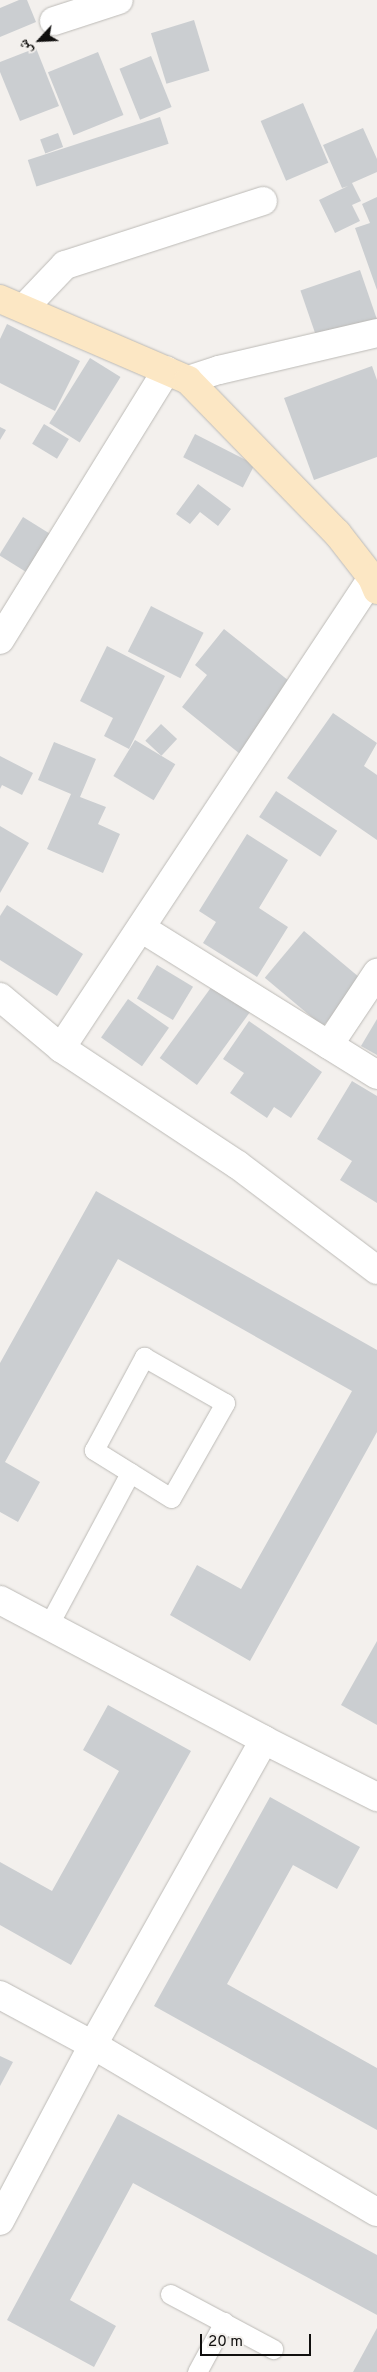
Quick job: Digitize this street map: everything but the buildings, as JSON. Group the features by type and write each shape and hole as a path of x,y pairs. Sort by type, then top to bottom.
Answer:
{"street":[{"path":"54,21 119,0"},
{"path":"12,303 64,265 263,201"},
{"path":"12,303 178,375 337,533 374,584 61,1048"},
{"path":"0,640 178,375 219,370 377,333"},
{"path":"141,928 377,1076"},
{"path":"328,1045 377,974"},
{"path":"0,997 61,1048 238,1166 377,1270"},
{"path":"0,1600 264,1740 377,1797"},
{"path":"0,2221 93,2045 264,1740"},
{"path":"0,1995 93,2045 377,2212"}],"lane":[{"path":"144,1357 225,1404 171,1498 130,1473 94,1450 144,1357"},
{"path":"48,1626 130,1473"},
{"path":"170,2294 273,2348"},
{"path":"197,2372 224,2322"}]}
